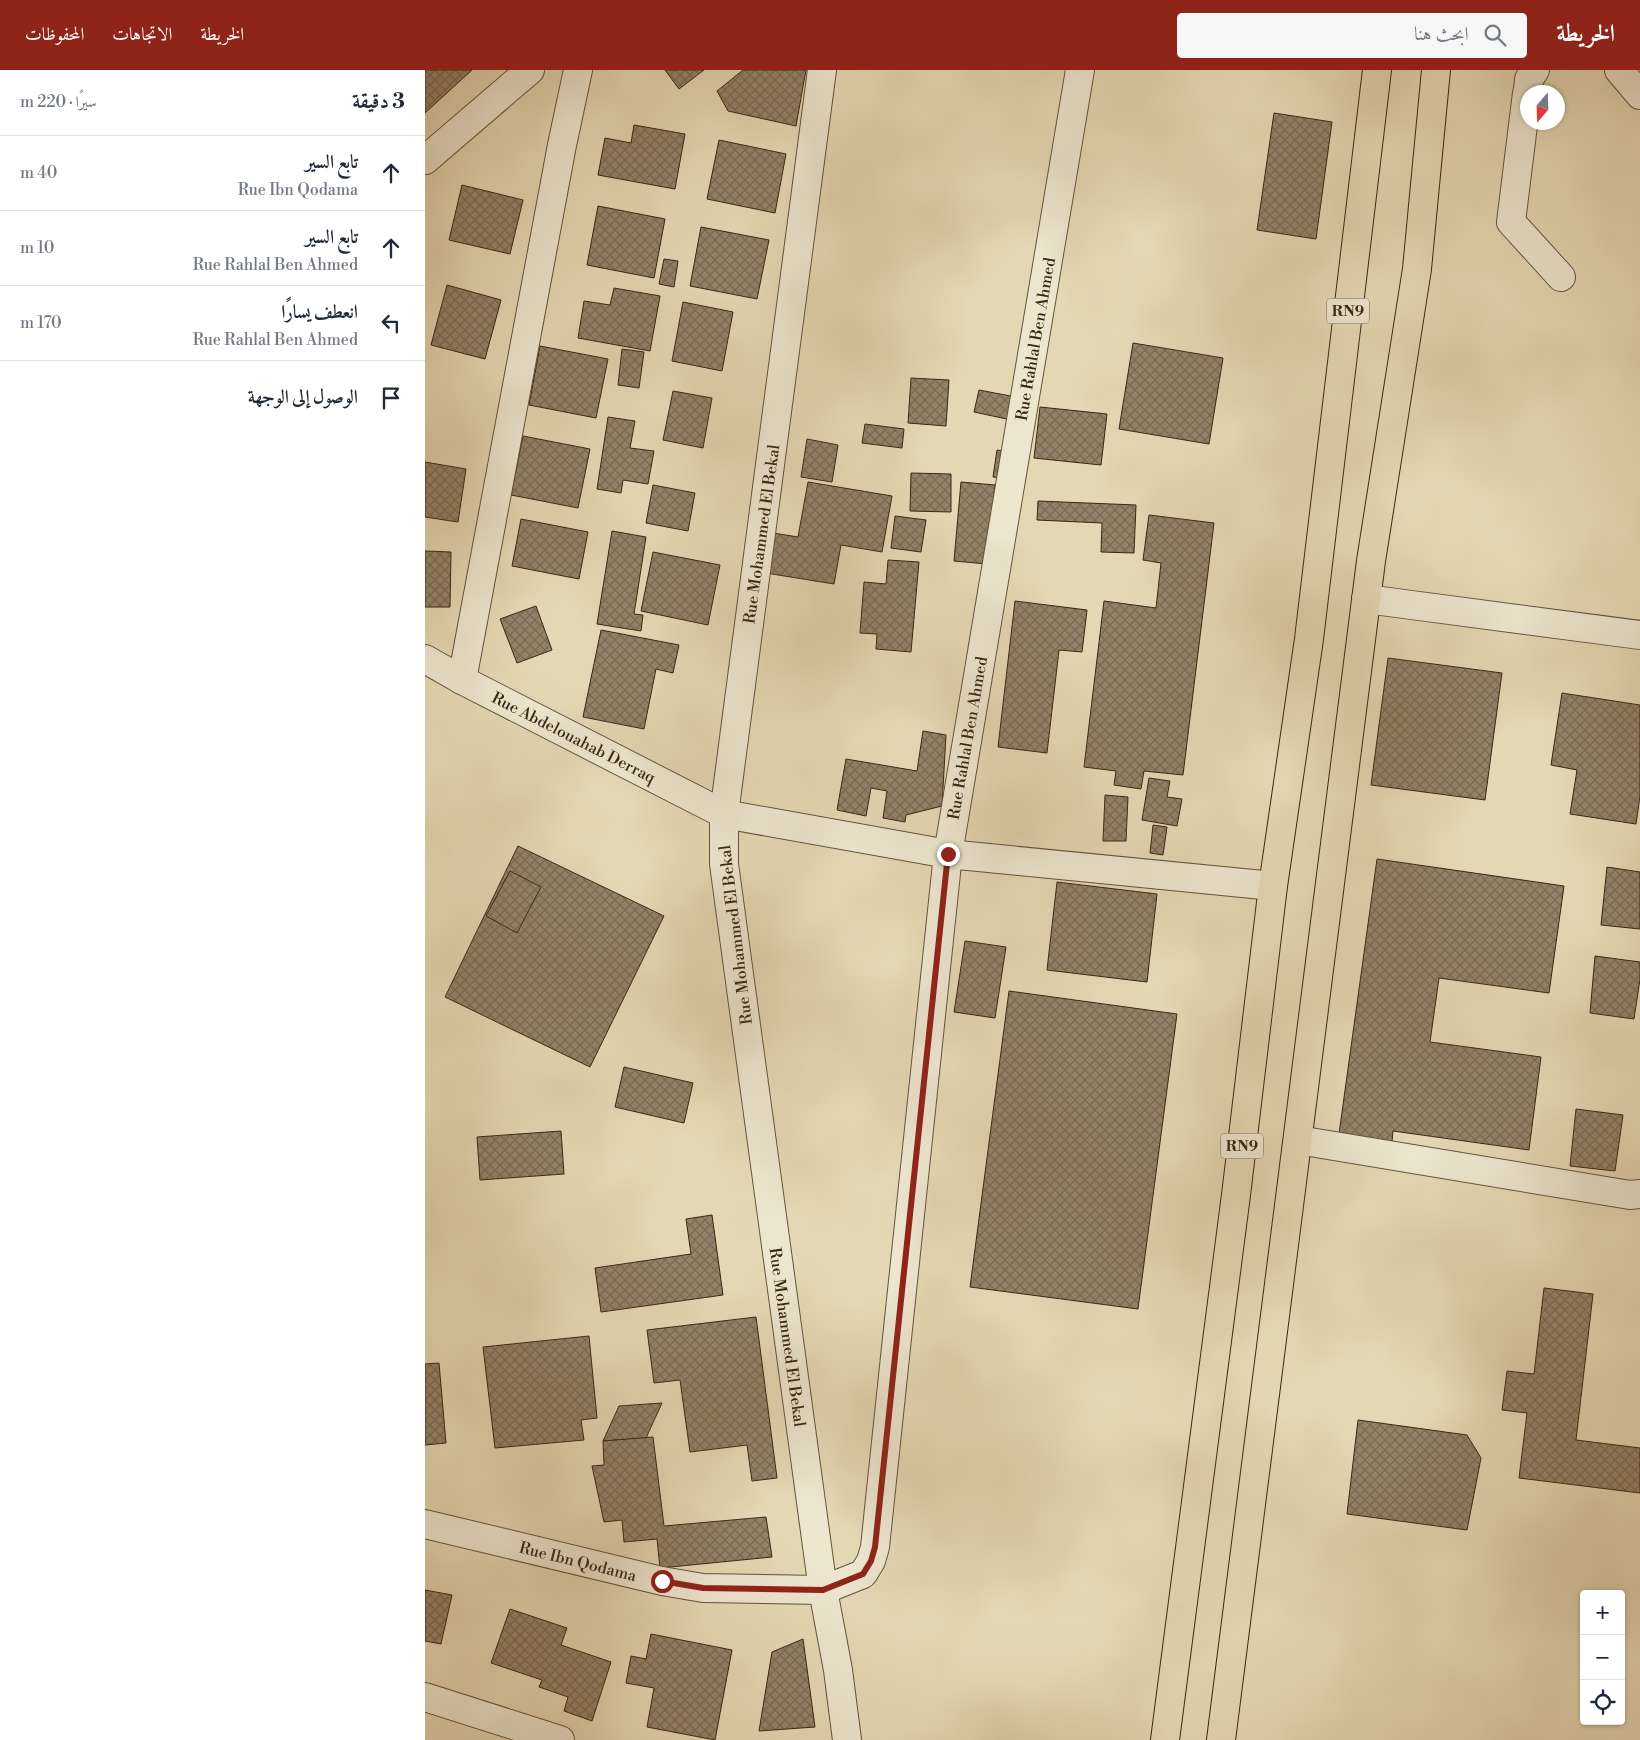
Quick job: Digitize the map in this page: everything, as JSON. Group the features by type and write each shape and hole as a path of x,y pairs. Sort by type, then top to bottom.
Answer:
{"main road":[{"name":"RN9","path":"1165,1740 1236,1196 1273,886 1309,639 1377,70"},
{"path":"1221,1740 1366,599 1417,269 1436,70"}],"street":[{"path":"425,160 530,70"},
{"path":"462,680 578,70"},
{"name":"Rue Mohammed El Bekal","path":"822,70 724,814 724,864 823,1590 838,1670 847,1740"},
{"name":"Rue Rahlal Ben Ahmed","path":"823,1590 863,1574 871,1561 875,1547 948,854 1081,70"},
{"path":"1529,85 1529,80 1535,70"},
{"path":"1619,70 1640,95"},
{"path":"1523,130 1511,222 1561,277"},
{"path":"1366,599 1640,635"},
{"name":"Rue Abdelouahab Derraq","path":"425,660 724,814 948,854 1273,886"},
{"path":"1297,1140 1630,1195 1640,1194"},
{"name":"Rue Ibn Qodama","path":"425,1524 662,1581 703,1588 823,1590"},
{"path":"425,1697 560,1740"}],"building":[{"path":"425,70 472,70 425,113"},
{"path":"665,70 704,70 679,89"},
{"path":"743,70 806,70 796,126 728,111 717,91"},
{"path":"1274,113 1332,122 1316,239 1257,230"},
{"path":"634,125 685,134 675,189 598,175 605,138 631,143"},
{"path":"719,140 786,154 775,213 707,199"},
{"path":"462,185 523,200 510,254 449,240"},
{"path":"598,206 665,219 654,278 587,265"},
{"path":"701,227 769,240 757,299 690,286"},
{"path":"664,259 678,261 674,287 659,284"},
{"path":"447,285 501,300 485,359 431,345"},
{"path":"614,288 660,296 650,351 578,338 584,301 610,305"},
{"path":"683,302 733,312 722,371 672,361"},
{"path":"1133,343 1223,358 1209,444 1119,429"},
{"path":"540,346 608,359 596,418 529,405"},
{"path":"622,349 644,352 639,388 618,385"},
{"path":"911,378 949,380 946,426 908,423"},
{"path":"979,390 1021,398 1016,421 974,412"},
{"path":"673,391 712,398 703,448 663,440"},
{"path":"1040,407 1107,414 1101,465 1034,458"},
{"path":"608,417 635,421 630,448 654,451 648,484 623,480 621,493 597,489"},
{"path":"865,424 904,429 902,448 862,443"},
{"path":"523,436 590,449 578,508 511,495"},
{"path":"807,439 838,445 832,482 801,477"},
{"path":"997,450 1009,452 1005,478 993,477"},
{"path":"425,462 466,469 458,522 425,517"},
{"path":"911,473 951,474 951,512 910,511"},
{"path":"808,482 892,496 882,552 841,545 834,584 766,573 773,533 798,537"},
{"path":"961,482 995,485 987,564 954,561"},
{"path":"653,485 695,493 688,531 646,523"},
{"path":"1038,501 1136,505 1134,553 1101,552 1102,523 1037,520"},
{"path":"1149,515 1214,523 1183,775 1144,771 1141,789 1114,785 1116,771 1084,767 1104,601 1156,608 1161,563 1143,560"},
{"path":"895,516 926,520 921,552 891,548"},
{"path":"521,519 588,532 579,579 512,566"},
{"path":"612,531 646,537 634,614 643,615 641,631 597,624"},
{"path":"425,551 451,552 450,607 425,607"},
{"path":"653,552 720,565 708,625 641,611"},
{"path":"888,560 919,562 911,652 876,649 877,634 860,633 864,582 886,584"},
{"path":"1015,601 1087,610 1082,652 1059,650 1047,753 998,747"},
{"path":"536,606 552,650 517,663 500,619"},
{"path":"601,630 679,645 673,673 656,669 644,729 583,717"},
{"path":"1388,658 1502,673 1485,800 1371,785"},
{"path":"1562,693 1640,705 1640,796 1636,824 1570,814 1577,770 1551,765"},
{"path":"923,731 946,735 942,806 906,815 905,822 883,818 887,791 871,788 866,816 837,810 846,759 917,771"},
{"path":"1149,778 1170,781 1167,797 1182,799 1177,826 1142,820"},
{"path":"1105,795 1128,797 1126,841 1103,841"},
{"path":"1153,825 1167,827 1163,855 1150,853"},
{"path":"518,846 664,916 590,1067 445,997"},
{"path":"1377,859 1564,886 1549,993 1439,978 1430,1042 1541,1057 1529,1150 1393,1131 1392,1142 1339,1134"},
{"path":"1607,867 1640,872 1640,929 1601,925"},
{"path":"510,871 541,887 517,933 486,916"},
{"path":"1057,882 1157,894 1147,982 1047,970"},
{"path":"965,941 1006,947 995,1018 954,1012"},
{"path":"1595,956 1640,962 1640,979 1634,1019 1590,1013"},
{"path":"1009,991 1177,1014 1138,1309 970,1287"},
{"path":"624,1067 693,1083 684,1123 615,1107"},
{"path":"1576,1109 1623,1115 1615,1171 1570,1166"},
{"path":"561,1131 564,1174 480,1180 477,1137"},
{"path":"712,1215 723,1295 601,1312 595,1268 691,1254 686,1219"},
{"path":"1544,1288 1593,1294 1576,1440 1640,1448 1640,1493 1519,1478 1527,1413 1502,1410 1507,1371 1534,1374"},
{"path":"756,1317 777,1478 752,1481 747,1445 690,1452 680,1380 654,1383 647,1330"},
{"path":"589,1336 597,1418 581,1420 584,1440 495,1448 483,1347"},
{"path":"439,1363 446,1443 425,1445 425,1364"},
{"path":"662,1403 646,1438 603,1441 619,1406"},
{"path":"1358,1420 1467,1435 1481,1458 1467,1530 1347,1514"},
{"path":"653,1437 664,1526 766,1517 772,1557 660,1568 657,1539 624,1542 622,1520 604,1522 592,1466 604,1465 603,1441"},
{"path":"425,1590 452,1595 441,1644 425,1641"},
{"path":"510,1609 567,1628 561,1645 611,1662 592,1721 564,1711 568,1697 539,1687 542,1680 491,1663"},
{"path":"651,1634 732,1650 715,1740 647,1727 654,1688 626,1683 631,1656 646,1659"},
{"path":"803,1639 815,1727 759,1731 772,1652"}],"route":[{"path":"662,1581 703,1588 823,1590 863,1574 871,1561 875,1547 948,854"}]}
